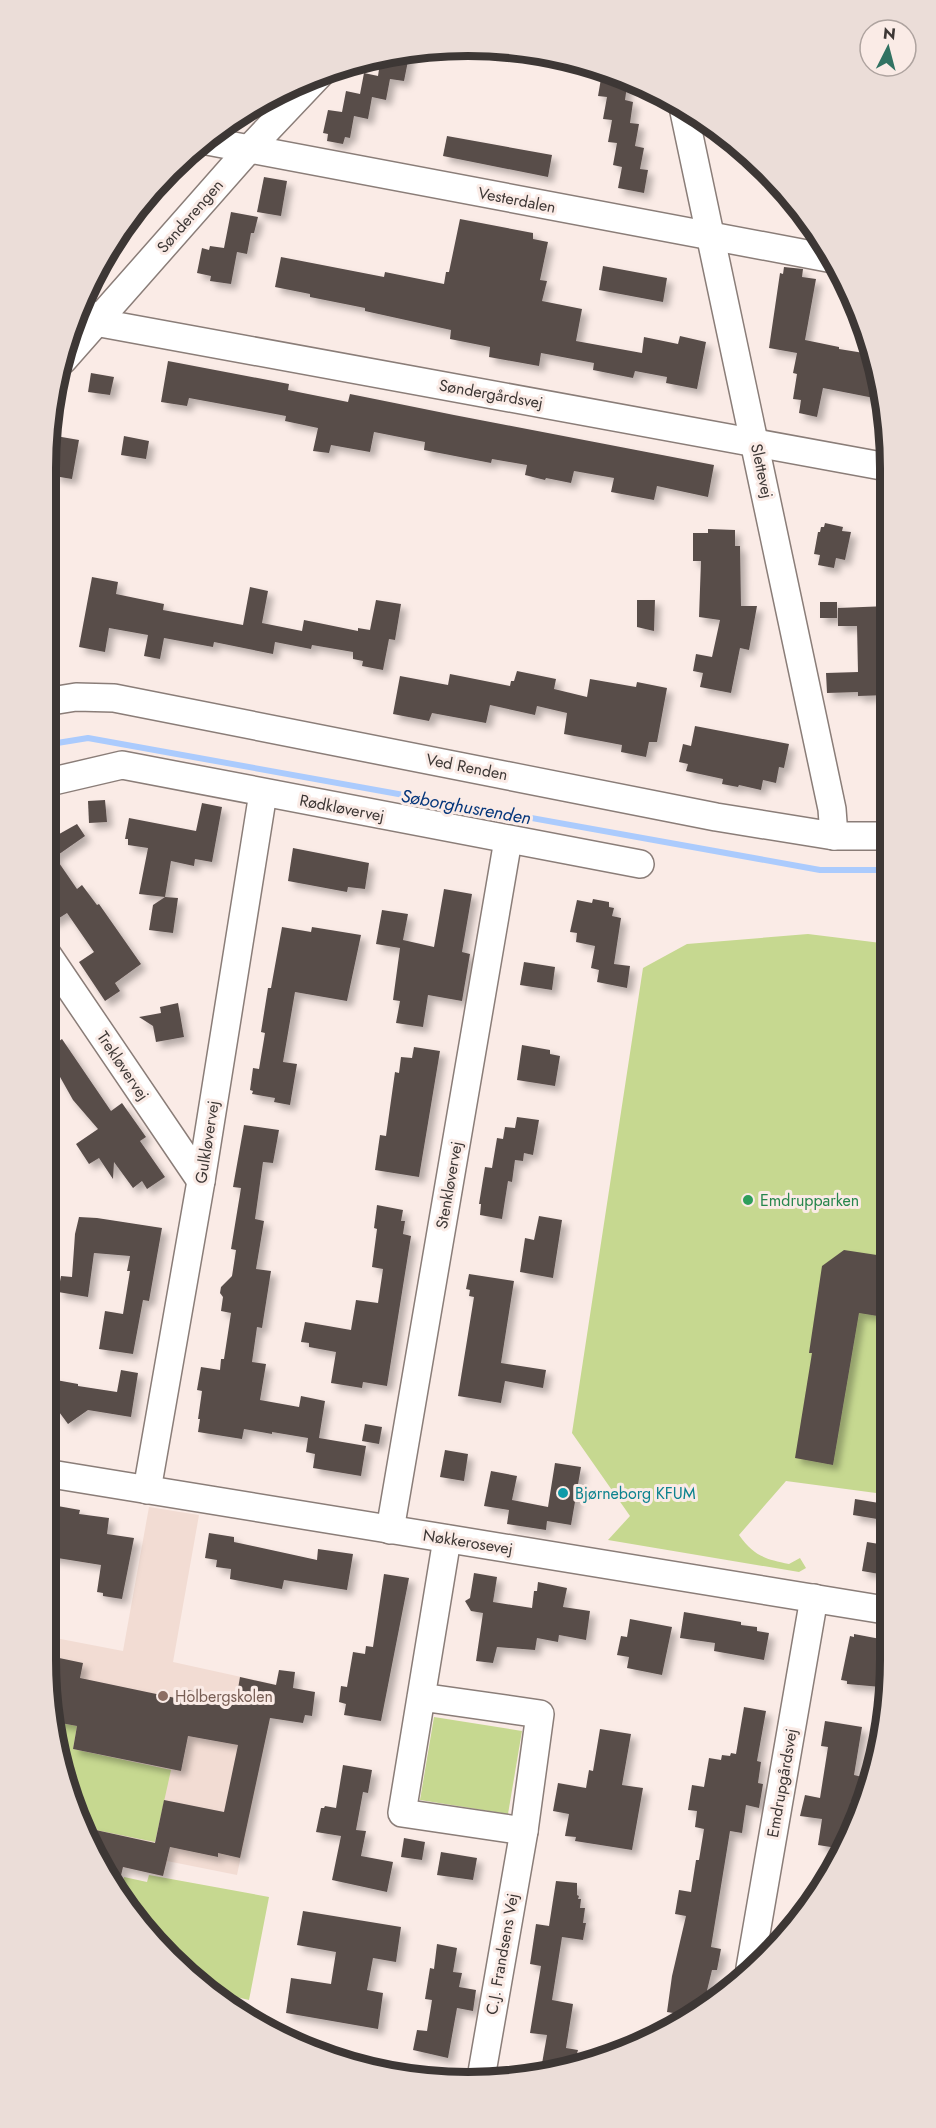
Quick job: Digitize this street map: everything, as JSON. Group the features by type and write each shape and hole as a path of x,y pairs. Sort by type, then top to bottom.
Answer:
{"street":[{"name":"Sønderengen","path":"87,314 306,89"},
{"name":"Slettevej","path":"685,118 756,442 832,809 834,836"},
{"name":"Vesterdalen","path":"215,143 822,257"},
{"name":"Søndergårdsvej","path":"87,314 880,465"},
{"name":"Ved Renden","path":"56,700 76,697 114,698 716,817 834,836 880,836"},
{"name":"Rødkløvervej","path":"56,780 122,765 640,864"},
{"name":"Gulkløvervej","path":"147,1490 201,1181 263,793"},
{"name":"Stenkløvervej","path":"390,1530 508,840"},
{"name":"Trekløvervej","path":"56,967 201,1181"},
{"name":"Nøkkerosevej","path":"56,1475 880,1609"},
{"path":"447,1539 402,1814 524,1831"},
{"name":"Emdrupgårdsvej","path":"751,1960 814,1598"},
{"name":"C.J. Frandsens Vej","path":"421,1697 540,1714 524,1831 482,2072"}],"shaded area":[{"name":"Holbergskolen","path":"149,1507 199,1515 173,1662 277,1685 237,1875 167,1861 163,1876 110,1864 98,1842 77,1793 63,1740 56,1687 56,1638 123,1651"}],"green space":[{"name":"Emdrupparken","path":"808,934 880,943 880,1494 786,1481 739,1535 750,1548 767,1558 789,1564 800,1558 806,1568 799,1572 608,1540 630,1516 572,1433 643,968 687,944"},
{"path":"434,1717 522,1731 508,1814 420,1800"},
{"path":"60,1723 77,1726 73,1749 171,1770 155,1842 92,1829 77,1793"},
{"path":"149,1875 269,1897 249,2000 228,1995 176,1952 141,1911 122,1885 124,1877 147,1882"}],"building":[{"path":"408,60 404,81 390,79 386,100 372,97 368,119 354,116 350,138 345,137 343,144 327,141 328,134 323,133 328,110 342,112 346,91 360,94 364,73 378,76 380,65"},
{"path":"601,77 627,87 625,100 633,102 630,123 639,124 635,146 644,148 640,169 648,170 644,193 618,188 622,167 613,165 617,143 608,142 612,120 603,119 607,97 598,96"},
{"path":"447,136 552,155 548,177 443,156"},
{"path":"264,177 287,181 281,216 257,212"},
{"path":"231,212 258,217 254,233 251,233 247,254 237,252 231,284 210,281 211,276 197,273 202,248 209,250 210,246 224,248"},
{"path":"460,219 533,233 533,239 548,242 540,280 547,281 542,301 582,309 576,341 642,353 644,337 678,344 680,336 706,342 697,389 666,383 667,377 635,371 633,378 593,370 594,363 541,353 539,366 489,357 490,347 450,339 451,330 365,311 365,308 275,287 281,257 384,277 385,272 444,284 446,272 449,272"},
{"path":"603,266 667,278 663,302 599,290"},
{"path":"784,267 803,269 802,277 816,279 805,340 864,353 874,398 823,388 817,417 799,413 801,400 793,399 797,374 793,373 797,353 769,348 780,273 783,274"},
{"path":"168,361 289,384 288,390 348,402 350,394 714,465 708,497 657,486 654,500 611,492 614,478 574,471 571,483 546,478 545,480 525,475 527,465 492,459 491,463 424,450 425,442 374,432 370,452 331,445 329,453 313,451 318,428 285,421 286,416 189,398 187,406 161,402"},
{"path":"91,373 114,377 110,395 88,392"},
{"path":"57,436 79,440 72,479 56,476"},
{"path":"124,436 149,441 146,459 121,455"},
{"path":"825,523 843,527 842,531 851,532 845,560 836,558 834,568 818,565 820,555 814,554 818,532"},
{"path":"708,529 735,530 735,546 740,546 741,606 757,606 749,650 740,648 731,693 700,687 703,673 693,671 696,654 712,657 720,620 699,617 701,561 693,561 693,533 708,533"},
{"path":"92,577 118,582 116,594 164,604 163,610 243,625 250,587 268,591 262,623 302,631 304,620 358,631 358,628 370,630 376,600 401,604 395,640 389,639 383,670 362,666 363,661 353,659 353,652 312,645 311,649 275,642 273,654 214,642 213,647 164,638 160,659 144,656 148,635 109,628 105,652 79,647"},
{"path":"637,600 655,600 654,631 637,627"},
{"path":"820,602 837,602 837,618 820,618"},
{"path":"880,606 880,695 858,696 858,692 827,693 826,673 858,672 857,626 838,626 838,608"},
{"path":"517,671 556,679 554,689 587,697 590,679 636,687 637,682 667,688 657,742 649,742 646,757 621,752 622,745 564,734 567,713 537,706 535,715 490,705 486,723 432,713 429,721 393,714 400,676 448,685 450,674 510,686"},
{"path":"695,726 789,744 784,768 779,767 776,783 763,780 761,790 739,785 738,787 722,784 723,779 686,771 688,764 679,762 683,744 691,746"},
{"path":"105,800 107,822 89,823 88,801"},
{"path":"202,803 222,807 212,862 195,859 194,866 171,861 165,897 139,894 148,848 128,845 128,839 125,839 129,818 196,831"},
{"path":"77,824 85,836 56,856 56,836"},
{"path":"293,848 369,863 365,889 348,887 347,892 288,881"},
{"path":"56,858 77,889 82,885 97,905 99,904 141,964 115,983 120,991 105,1001 79,962 94,952 67,913 56,920"},
{"path":"444,889 472,894 462,952 470,954 462,1001 428,995 423,1027 396,1023 400,1001 393,1000 400,948 376,944 382,910 408,914 403,940 434,947"},
{"path":"165,897 178,898 173,933 149,930 153,905"},
{"path":"593,899 609,902 609,907 614,908 612,916 621,918 614,964 630,966 627,988 597,982 599,970 591,968 595,946 576,942 577,933 570,932 577,900 592,903"},
{"path":"282,927 311,932 312,927 361,935 347,1001 295,992 283,1062 297,1064 290,1105 274,1102 275,1098 252,1094 253,1091 250,1090 253,1068 259,1069 265,1033 261,1032 268,988 271,988"},
{"path":"524,962 555,967 552,990 520,985"},
{"path":"178,1003 184,1037 156,1042 153,1026 139,1017 161,1013 160,1007"},
{"path":"62,1039 111,1111 122,1103 146,1137 140,1141 165,1177 147,1189 142,1181 133,1188 114,1162 113,1179 99,1158 89,1164 76,1144 98,1129 73,1100 56,1070 56,1043"},
{"path":"522,1045 550,1050 550,1054 560,1056 555,1086 517,1080"},
{"path":"414,1047 440,1051 419,1177 375,1170 380,1135 386,1136 395,1072 399,1073 401,1057 412,1058"},
{"path":"517,1117 539,1120 533,1155 524,1153 523,1161 515,1160 512,1182 508,1181 502,1219 480,1215 481,1204 479,1204 485,1167 492,1168 497,1138 503,1139 505,1127 515,1128"},
{"path":"244,1125 279,1130 273,1163 263,1162 255,1219 264,1221 256,1269 271,1271 262,1328 257,1327 252,1362 266,1364 260,1400 299,1407 301,1396 325,1401 319,1438 366,1446 361,1476 313,1468 315,1454 306,1452 308,1438 244,1429 242,1439 198,1432 202,1391 197,1390 201,1367 220,1370 221,1359 224,1359 231,1313 221,1311 223,1297 220,1293 221,1287 232,1276 236,1250 231,1249 241,1188 233,1187"},
{"path":"377,1205 403,1210 401,1221 405,1221 403,1234 411,1236 387,1386 363,1382 362,1388 331,1383 336,1352 309,1347 309,1343 301,1342 305,1322 351,1330 356,1300 378,1303 383,1269 372,1267 377,1229 374,1228"},
{"path":"539,1216 562,1220 553,1278 520,1272 525,1238 534,1240"},
{"path":"79,1217 162,1228 149,1301 143,1300 133,1354 99,1349 105,1311 123,1314 130,1256 94,1253 88,1297 58,1292 61,1276 72,1277 75,1234"},
{"path":"844,1250 880,1255 880,1316 859,1313 833,1465 795,1458 812,1353 809,1353 822,1266"},
{"path":"469,1274 514,1281 501,1363 546,1370 543,1388 505,1381 501,1403 458,1396 474,1297 469,1296 470,1290 466,1289"},
{"path":"121,1370 138,1373 131,1417 88,1410 68,1424 56,1408 56,1380 117,1392"},
{"path":"365,1424 382,1427 379,1444 362,1441"},
{"path":"445,1450 468,1454 464,1481 440,1477"},
{"path":"555,1463 581,1467 571,1525 547,1521 546,1530 507,1524 509,1510 484,1506 491,1471 517,1476 512,1500 548,1507"},
{"path":"855,1499 880,1503 880,1520 853,1515"},
{"path":"56,1506 80,1510 79,1514 109,1518 107,1534 134,1538 122,1599 103,1596 103,1593 97,1592 101,1565 56,1558"},
{"path":"209,1533 234,1537 234,1542 317,1560 318,1549 353,1554 347,1590 284,1580 282,1589 230,1579 231,1569 216,1567 217,1560 205,1558"},
{"path":"867,1542 880,1544 880,1574 862,1571"},
{"path":"474,1573 497,1577 493,1602 532,1608 534,1591 537,1591 538,1582 567,1588 563,1607 590,1611 586,1640 559,1635 558,1642 537,1638 535,1650 497,1647 493,1663 476,1661 483,1613 471,1611 465,1601 470,1598"},
{"path":"384,1574 409,1578 381,1721 344,1715 346,1704 339,1702 341,1686 347,1687 353,1652 365,1654 366,1646 373,1647"},
{"path":"684,1612 741,1622 741,1625 757,1627 757,1631 769,1633 764,1660 714,1651 715,1643 680,1638"},
{"path":"630,1619 672,1627 662,1675 627,1668 629,1657 617,1655 621,1636 627,1637"},
{"path":"854,1634 880,1639 880,1687 847,1684 847,1681 841,1680 850,1636 854,1637"},
{"path":"56,1657 83,1663 80,1678 185,1700 188,1690 236,1700 240,1677 276,1685 279,1670 295,1672 293,1688 315,1692 312,1716 305,1715 303,1723 270,1718 240,1858 218,1853 218,1857 170,1847 163,1876 123,1867 120,1881 92,1829 155,1843 164,1800 224,1812 238,1745 188,1736 181,1771 73,1749 77,1726 60,1723 56,1687"},
{"path":"744,1707 766,1711 757,1761 761,1762 758,1783 763,1784 759,1808 746,1805 742,1833 730,1831 711,1947 721,1949 717,1970 712,1970 705,1997 679,2014 667,2012 672,1976 686,1916 675,1914 679,1890 691,1892 704,1829 695,1827 697,1811 688,1810 692,1785 704,1787 709,1758 721,1760 722,1755 736,1754"},
{"path":"825,1721 862,1727 854,1775 863,1777 856,1802 851,1801 848,1821 835,1848 818,1845 822,1819 800,1816 805,1795 820,1798 828,1747 821,1746"},
{"path":"600,1729 631,1734 622,1785 643,1788 632,1850 575,1841 576,1837 565,1836 569,1814 553,1811 558,1783 586,1788 589,1770 593,1771"},
{"path":"343,1765 372,1770 368,1793 363,1792 356,1830 366,1831 361,1856 393,1862 387,1892 332,1880 341,1836 316,1832 321,1808 325,1806 336,1808"},
{"path":"404,1838 425,1842 422,1860 401,1857"},
{"path":"441,1852 477,1858 473,1880 437,1875"},
{"path":"556,1881 577,1883 578,1899 581,1899 580,1908 585,1908 583,1923 586,1923 583,1940 562,1937 552,2000 573,2004 566,2048 578,2050 577,2057 542,2066 547,2035 530,2033 541,1966 530,1964 536,1924 549,1926"},
{"path":"303,1911 401,1927 396,1962 373,1958 367,1990 383,1993 378,2029 286,2013 291,1978 331,1984 336,1952 297,1945"},
{"path":"437,1944 457,1948 453,1972 462,1973 459,1987 476,1990 473,2011 457,2008 448,2058 413,2050 417,2030 427,2031 432,2000 425,1999 430,1968 434,1969"}],"waterway":[{"name":"Søborghusrenden","path":"56,743 88,738 820,870 880,870"}],"place":[{"name":"Emdrupparken","path":"748,1200"},
{"name":"Bjørneborg KFUM","path":"563,1493"},
{"name":"Holbergskolen","path":"163,1696"}]}
